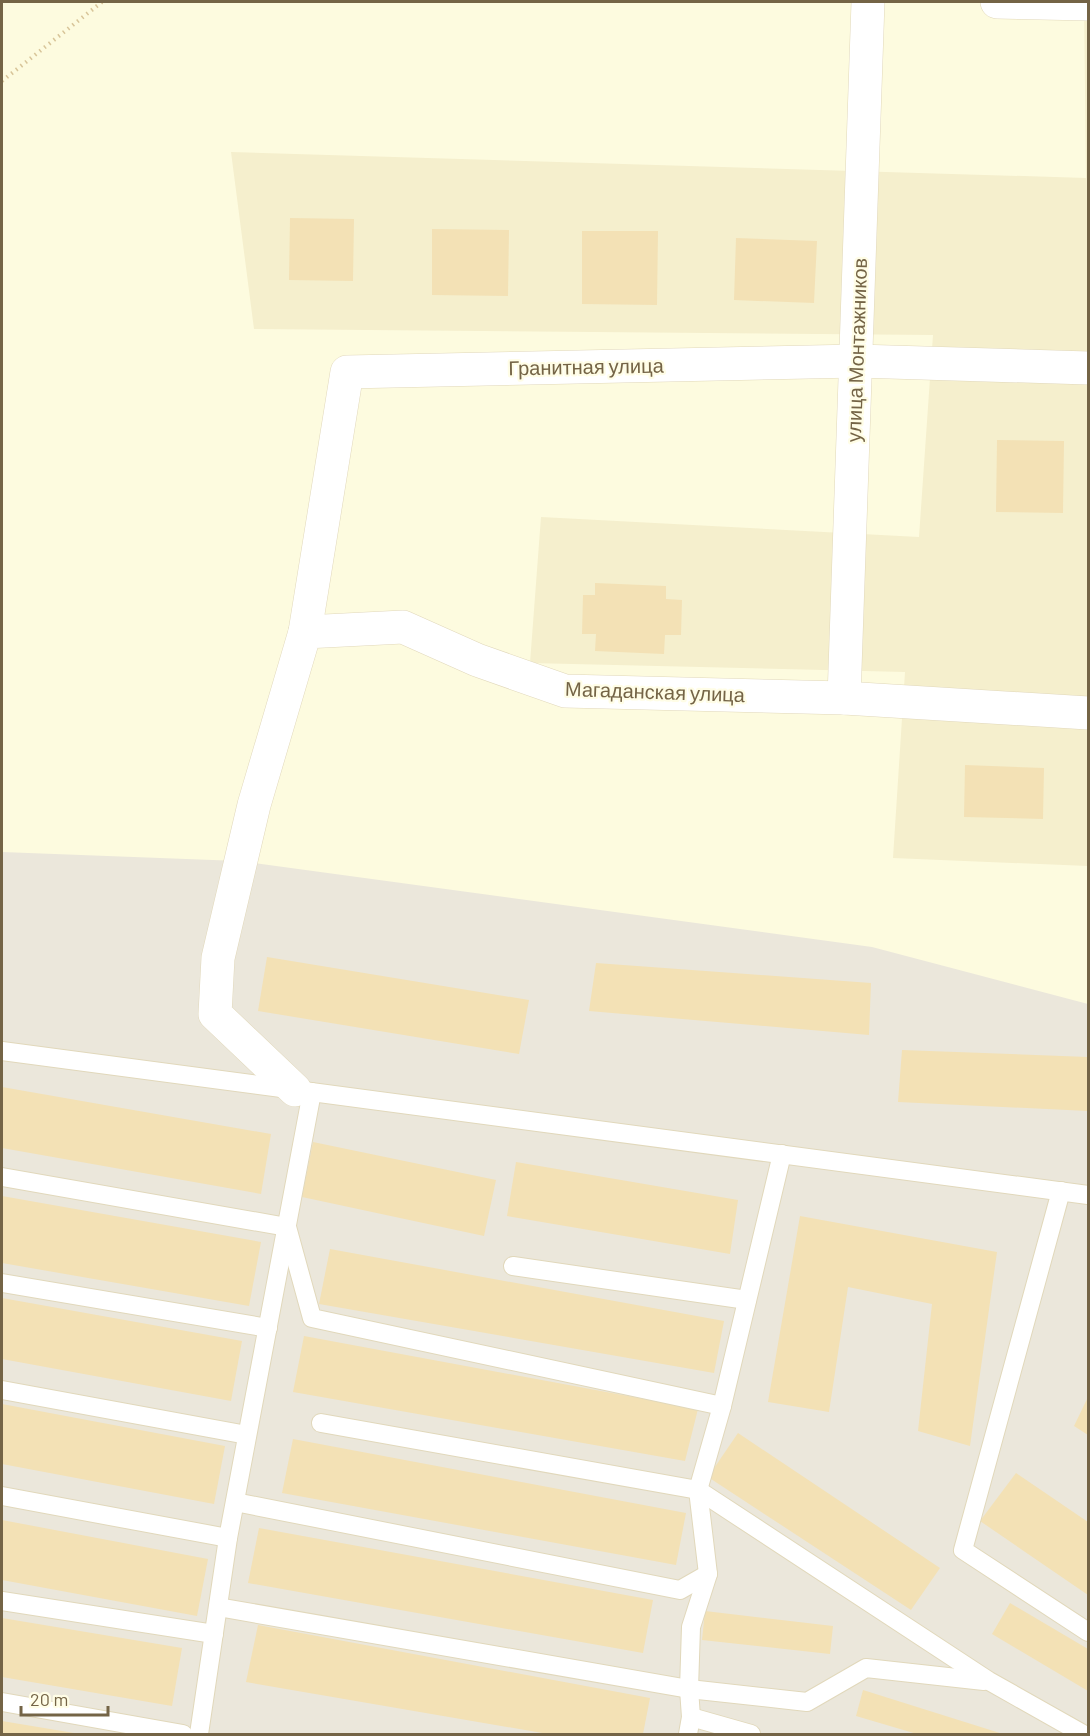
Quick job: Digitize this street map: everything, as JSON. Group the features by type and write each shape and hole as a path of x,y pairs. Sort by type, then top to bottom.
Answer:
{"street":[{"name":"улица Монтажников","path":"844,699 868,2"},
{"path":"997,2 1089,4"},
{"name":"Гранитная улица","path":"305,632 347,372 857,361 1089,368"},
{"name":"Магаданская улица","path":"305,632 403,627 477,660 565,691 844,699 1089,713"},
{"path":"304,1091 215,1014 218,958 254,805 305,632"}],"lane":[{"path":"2,1051 1089,1195"},
{"path":"199,1734 228,1538 287,1227 304,1091"},
{"path":"751,1734 690,1726 691,1627 708,1574 698,1490 722,1406 782,1154"},
{"path":"2,1177 287,1227"},
{"path":"1061,1191 963,1550 1089,1632"},
{"path":"287,1227 312,1318 722,1406"},
{"path":"513,1266 747,1300"},
{"path":"2,1282 268,1328"},
{"path":"2,1390 248,1436"},
{"path":"321,1423 698,1490 989,1682 1083,1734"},
{"path":"2,1496 228,1538"},
{"path":"235,1502 680,1590 708,1574"},
{"path":"2,1601 214,1634"},
{"path":"218,1607 689,1689 807,1702 866,1668 989,1682"},
{"path":"2,1702 183,1734"}],"path":[{"path":"2,81 102,2"}],"shaded area":[{"path":"1084,2 1088,2 1088,866 893,858 905,672 530,663 541,517 919,537 933,335 254,329 231,152 1086,178"},
{"path":"2,852 239,861 872,947 1088,1004 1088,1734 2,1734"}],"building":[{"path":"290,218 354,219 353,281 289,280"},
{"path":"432,229 509,230 508,296 432,295"},
{"path":"582,231 658,231 657,305 582,304"},
{"path":"736,238 817,241 814,303 734,300"},
{"path":"997,440 1064,441 1063,513 996,512"},
{"path":"595,583 666,586 666,599 682,600 681,635 665,635 664,654 595,651 596,634 582,634 583,595 595,595"},
{"path":"965,765 1044,768 1043,819 964,817"},
{"path":"267,957 529,1000 519,1054 258,1011"},
{"path":"596,963 871,983 869,1035 589,1011"},
{"path":"902,1050 1088,1057 1088,1111 898,1102"},
{"path":"2,1087 271,1134 261,1194 2,1148"},
{"path":"313,1142 496,1180 484,1236 302,1197"},
{"path":"516,1162 738,1200 730,1254 507,1216"},
{"path":"2,1196 261,1242 249,1306 2,1263"},
{"path":"800,1216 997,1252 970,1446 918,1431 932,1304 848,1287 829,1412 768,1402"},
{"path":"330,1249 724,1321 714,1373 319,1304"},
{"path":"2,1298 242,1341 231,1401 2,1359"},
{"path":"304,1336 698,1409 685,1461 293,1392"},
{"path":"1088,1397 1088,1435 1074,1426"},
{"path":"2,1404 225,1446 214,1504 2,1464"},
{"path":"738,1433 940,1568 911,1610 708,1477"},
{"path":"293,1439 686,1513 676,1565 282,1493"},
{"path":"1016,1473 1088,1522 1088,1595 980,1521"},
{"path":"2,1520 208,1559 197,1616 2,1580"},
{"path":"259,1528 653,1600 643,1653 248,1583"},
{"path":"1010,1603 1088,1649 1088,1691 992,1634"},
{"path":"705,1611 833,1626 830,1654 702,1640"},
{"path":"2,1618 182,1648 172,1706 2,1677"},
{"path":"258,1625 650,1698 643,1734 548,1734 246,1682"},
{"path":"863,1690 1003,1734 917,1734 856,1716"},
{"path":"2,1721 74,1733 74,1734 2,1734"}]}
